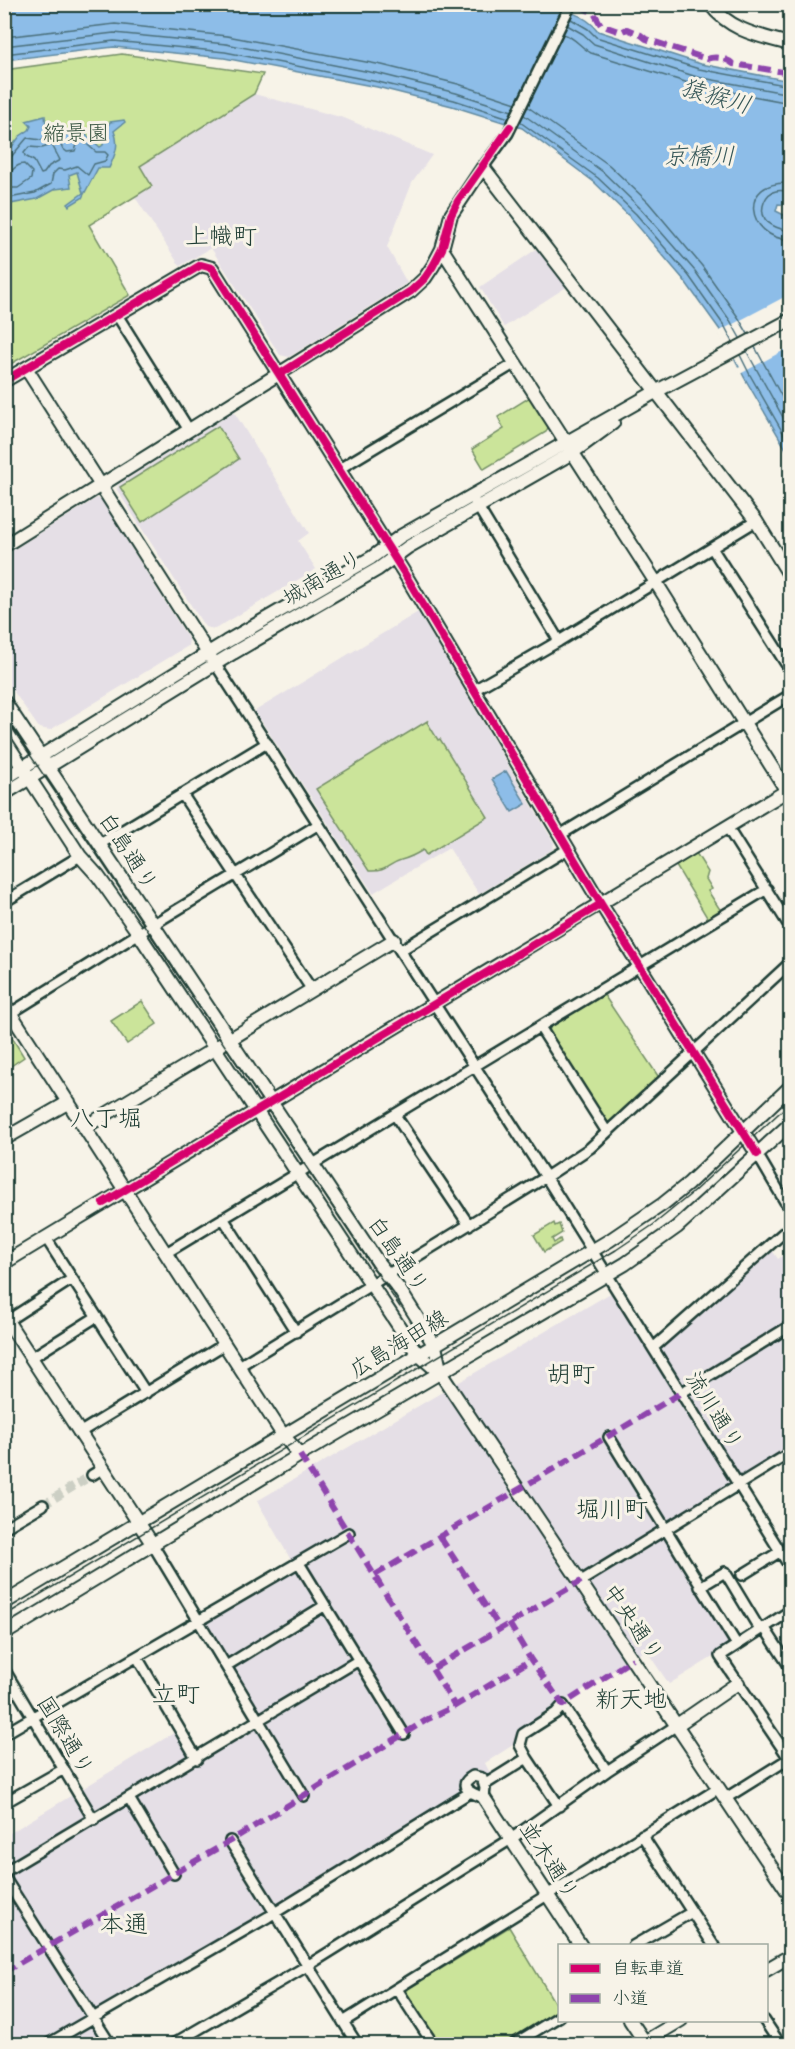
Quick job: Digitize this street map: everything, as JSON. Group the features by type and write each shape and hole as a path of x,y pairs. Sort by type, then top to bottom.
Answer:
{"street":[{"path":"710,4 718,15 739,29 790,44"},
{"path":"4,546 411,291 425,278 442,249 450,214 510,127 570,5"},
{"path":"483,166 756,521 790,576"},
{"path":"4,1263 727,827 789,792 442,249"},
{"path":"4,381 201,265 212,268 390,552 601,904 790,1210"},
{"path":"117,315 189,430"},
{"name":"城南通り","path":"4,794 26,773 208,653 303,596 478,508 657,391 790,320"},
{"path":"339,469 514,363"},
{"path":"26,368 216,665"},
{"name":"城南通り","path":"45,761 216,665 378,569 390,552 471,496 569,447"},
{"path":"471,496 559,641"},
{"path":"474,690 756,521"},
{"path":"712,548 790,670"},
{"name":"流川通り","path":"216,665 546,1177 790,1567"},
{"path":"560,835 790,695"},
{"name":"白島通り","path":"4,701 313,1165 399,1289 435,1346 441,1374"},
{"name":"白島通り","path":"4,739 80,855 98,876 138,934 401,1331 419,1355 441,1374"},
{"path":"100,844 267,743"},
{"name":"城南通り","path":"4,779 26,773"},
{"path":"182,794 312,990"},
{"path":"300,1455 283,1435 8,1008 138,934 319,824"},
{"path":"727,827 790,927"},
{"path":"85,1127 312,990 398,945 568,849"},
{"path":"4,902 80,855"},
{"path":"166,1253 767,889"},
{"path":"239,1366 590,1148 790,963"},
{"path":"540,1027 607,1132"},
{"name":"広島海田線","path":"4,1603 592,1251 671,1197 790,1087"},
{"path":"4,1139 69,1102"},
{"path":"395,1115 469,1225"},
{"name":"広島海田線","path":"4,1634 300,1455 608,1275 677,1227 790,1124"},
{"path":"223,1218 296,1332"},
{"path":"653,1348 790,1227"},
{"path":"46,1238 146,1393"},
{"path":"72,1279 6,1319 80,1433 97,1472 153,1545 304,1796"},
{"path":"31,1358 96,1317"},
{"path":"681,1393 790,1326"},
{"path":"80,1433 225,1344"},
{"name":"中央通り","path":"441,1374 790,1895"},
{"path":"609,1437 736,1645"},
{"path":"581,1581 790,1453"},
{"path":"4,1528 43,1505"},
{"path":"4,1734 349,1533"},
{"path":"742,1575 781,1551"},
{"path":"299,1563 404,1734"},
{"path":"700,1587 725,1572 790,1667"},
{"path":"226,1666 324,1606"},
{"path":"343,2022 642,1836 790,1758 720,1656 790,1611"},
{"path":"137,1657 197,1759"},
{"path":"110,2044 5,1879 129,1798 358,1660"},
{"name":"国際通り","path":"4,1669 94,1820"},
{"path":"173,2044 307,1966 511,1839 738,1683"},
{"path":"559,1806 520,1745 523,1734 563,1706 607,1771"},
{"path":"484,1785 527,1758"},
{"path":"4,1803 64,1769"},
{"path":"473,1776 482,1778 484,1798 469,1793 466,1784 468,1778 473,1776"},
{"path":"48,2044 275,1913 469,1793"},
{"path":"129,1798 174,1874"},
{"name":"並木通り","path":"484,1798 580,1944"},
{"path":"642,1836 713,1944"},
{"path":"230,1841 357,2044"},
{"path":"636,1944 692,1912"},
{"path":"768,1969 790,1956"},
{"path":"397,1989 433,2044"},
{"path":"514,2044 558,2017"},
{"path":"631,2022 644,2044 678,2022"},
{"path":"765,2022 777,2044"}],"shaded area":[{"path":"254,94 344,118 432,155 412,183 387,247 407,283 289,357 280,355 211,248 180,266 135,197 152,186 139,167"},
{"path":"538,248 568,286 504,327 480,287"},
{"path":"234,412 309,533 298,541 316,569 215,629 205,627 117,490 118,485"},
{"path":"97,498 101,500 189,640 188,646 50,730 39,728 5,679 5,555"},
{"path":"418,612 554,843 553,849 479,894 449,848 373,893 255,711"},
{"path":"772,1250 778,1259 790,1251 790,1451 663,1529 734,1644 669,1684 646,1650 520,1730 516,1743 485,1763 490,1773 485,1776 476,1771 467,1773 462,1780 462,1792 266,1914 90,2017 106,2044 5,2044 5,1836 177,1731 193,1758 261,1719 202,1621 295,1567 257,1501 614,1291 652,1351"}],"green space":[{"name":"縮景園","path":"122,54 263,74 254,94 140,166 152,186 89,225 130,295 9,365 4,357 4,70"},
{"path":"530,397 549,425 546,432 484,469 472,449 504,429 498,417"},
{"path":"218,426 239,459 142,522 120,487"},
{"path":"429,720 427,722 488,817 426,855 423,850 384,869 369,871 316,789"},
{"path":"696,853 708,872 706,879 712,889 708,891 721,911 708,919 676,866"},
{"path":"604,995 660,1079 611,1123 605,1122 549,1032 550,1027"},
{"path":"142,1001 157,1024 127,1044 111,1021"},
{"path":"5,1026 24,1057 4,1070"},
{"path":"554,1223 555,1226 559,1224 562,1233 552,1239 554,1243 560,1239 561,1242 544,1252 534,1235"},
{"path":"509,1927 558,2011 503,2044 439,2044 406,1995 408,1989"}],"water":[{"name":"京橋川","path":"4,5 540,5 579,16 598,31 701,64 790,81 790,205 778,204 776,211 790,218 790,456 744,377 720,330 684,280 631,218 594,182 522,128 452,106 377,87 224,58 114,47 5,60"},
{"path":"45,116 46,125 62,135 85,134 100,147 103,145 105,130 110,122 124,120 125,122 114,131 117,145 109,168 98,168 82,198 69,206 68,204 83,193 77,172 69,175 71,187 55,189 37,199 5,205 5,156 20,136 29,130 31,126 26,121"},
{"path":"506,771 526,804 512,812 492,779"}],"pier":[{"path":"790,294 790,347 740,374 737,369 740,367 718,332"}],"tunnel":[{"path":"43,1505 92,1475"}],"tram line":[{"path":"4,716 400,1307"},
{"path":"4,1616 616,1250 653,1225 691,1194 790,1103"}],"marked path":[{"path":"579,6 594,13 601,25 621,32 627,29 646,39 707,59 721,58 733,64 790,73"},
{"path":"375,1575 681,1393"},
{"path":"300,1455 455,1706"},
{"path":"440,1537 500,1628"},
{"path":"434,1668 581,1581"},
{"path":"509,1623 531,1660 563,1705 633,1659"},
{"path":"4,1972 230,1841 428,1719 455,1706 531,1660"}],"cycle path":[{"path":"280,374 411,291 425,278 442,249 451,215 458,201 510,127"},
{"path":"4,381 201,265 212,268 403,571 601,904 757,1154"},
{"path":"103,1203 601,904"}],"district":[{"name":"上幟町","path":"221,236"},
{"name":"八丁堀","path":"106,1118"},
{"name":"胡町","path":"571,1374"},
{"name":"堀川町","path":"612,1509"},
{"name":"立町","path":"176,1694"},
{"name":"新天地","path":"631,1699"},
{"name":"本通","path":"124,1924"}],"water label":[{"name":"猿猴川","path":"716,96"}]}
